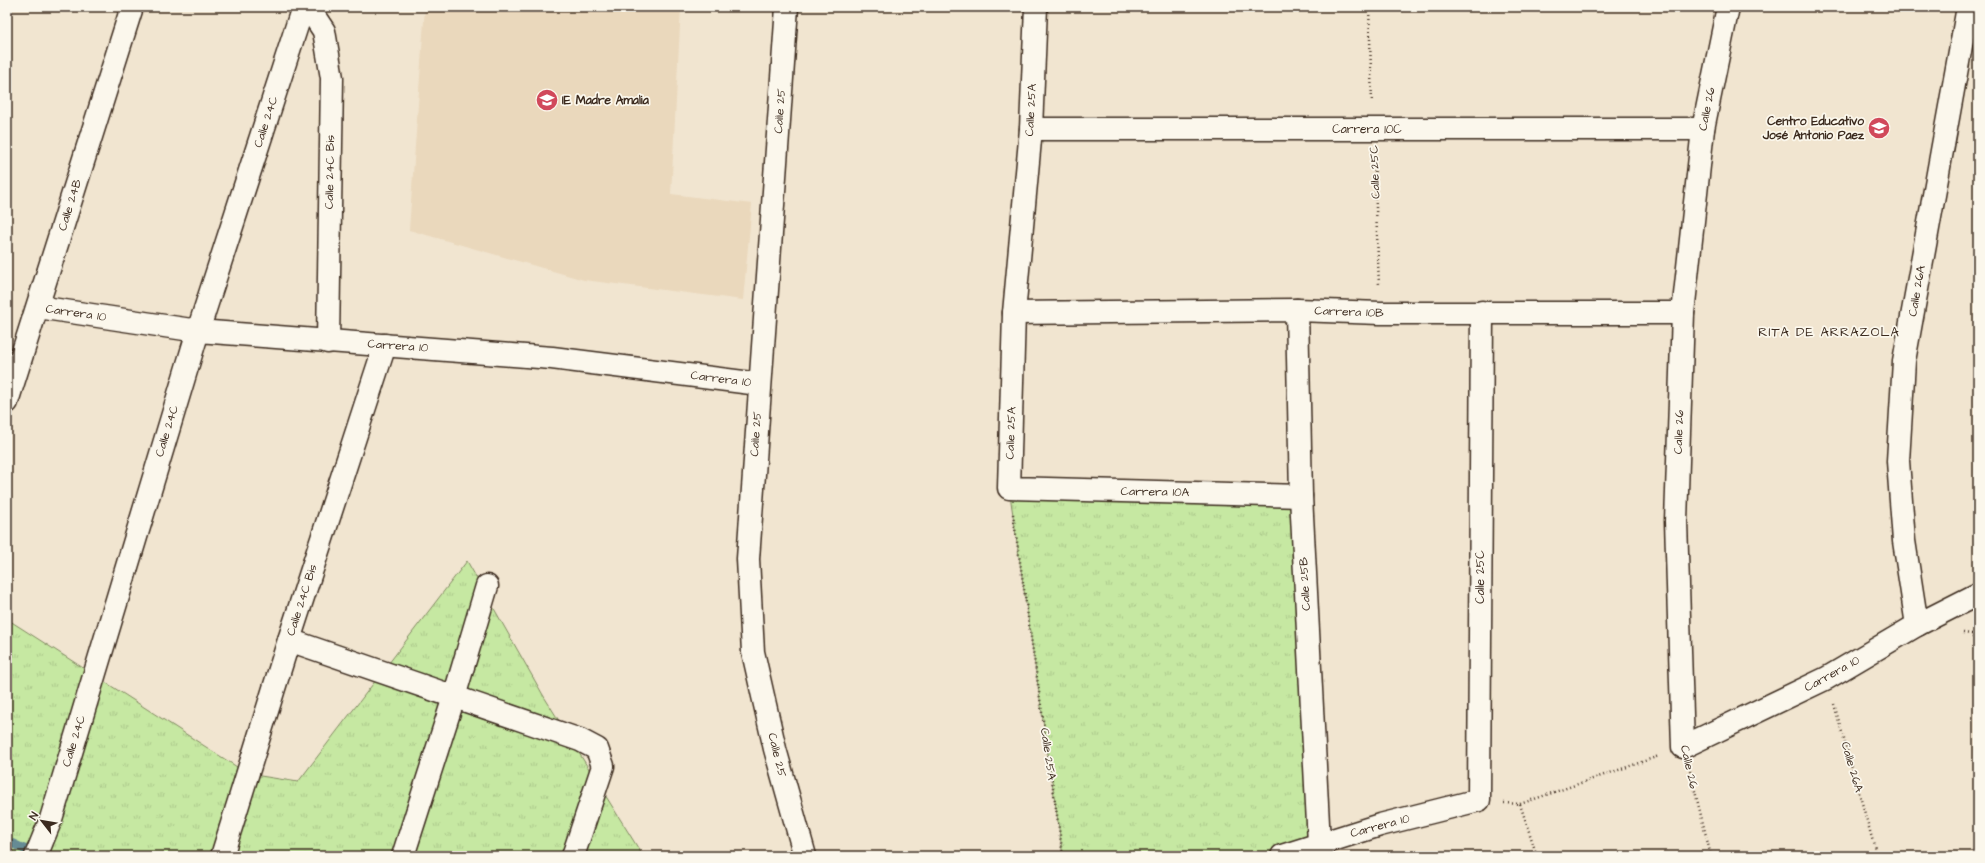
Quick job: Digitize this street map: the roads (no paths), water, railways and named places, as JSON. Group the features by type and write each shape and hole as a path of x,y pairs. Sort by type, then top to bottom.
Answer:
{"street":[{"name":"Calle 24B","path":"7,402 132,7"},
{"name":"Calle 24C","path":"36,856 51,819 198,330 303,7"},
{"name":"Calle 24C Bis","path":"308,7 324,32 332,78 328,342"},
{"name":"Calle 25","path":"787,7 759,384 748,559 753,652 775,749 805,856"},
{"name":"Calle 25A","path":"1009,488 1014,313 1031,129 1036,7"},
{"name":"Calle 26","path":"1683,747 1676,521 1684,314 1703,129 1728,7"},
{"name":"Calle 26A","path":"1917,625 1904,541 1898,461 1904,361 1968,7"},
{"name":"Carrera 10C","path":"1031,129 1703,129"},
{"name":"Carrera 10","path":"38,307 198,330 328,342 552,358 759,384"},
{"name":"Carrera 10B","path":"1014,313 1297,310 1380,313 1482,312 1684,314"},
{"name":"Calle 25B","path":"1297,310 1300,496 1321,850"},
{"name":"Calle 25C","path":"1479,800 1482,312"},
{"name":"Calle 24C Bis","path":"222,856 289,640 385,345"},
{"name":"Carrera 10A","path":"1009,488 1300,496"},
{"path":"403,856 454,697 487,586"},
{"name":"Carrera 10","path":"1683,747 1827,678 1917,625 1978,594"},
{"path":"289,640 580,740 597,749 603,766 573,856"},
{"name":"Carrera 10","path":"1282,856 1321,850 1380,825 1479,800"}],"waterway":[{"path":"7,841 37,855"}],"place":[{"name":"IE Madre Amalia","path":"547,100"},
{"name":"Centro Educativo José Antonio Paez","path":"1879,128"}],"district":[{"name":"RITA DE ARRAZOLA","path":"1829,332"}]}
